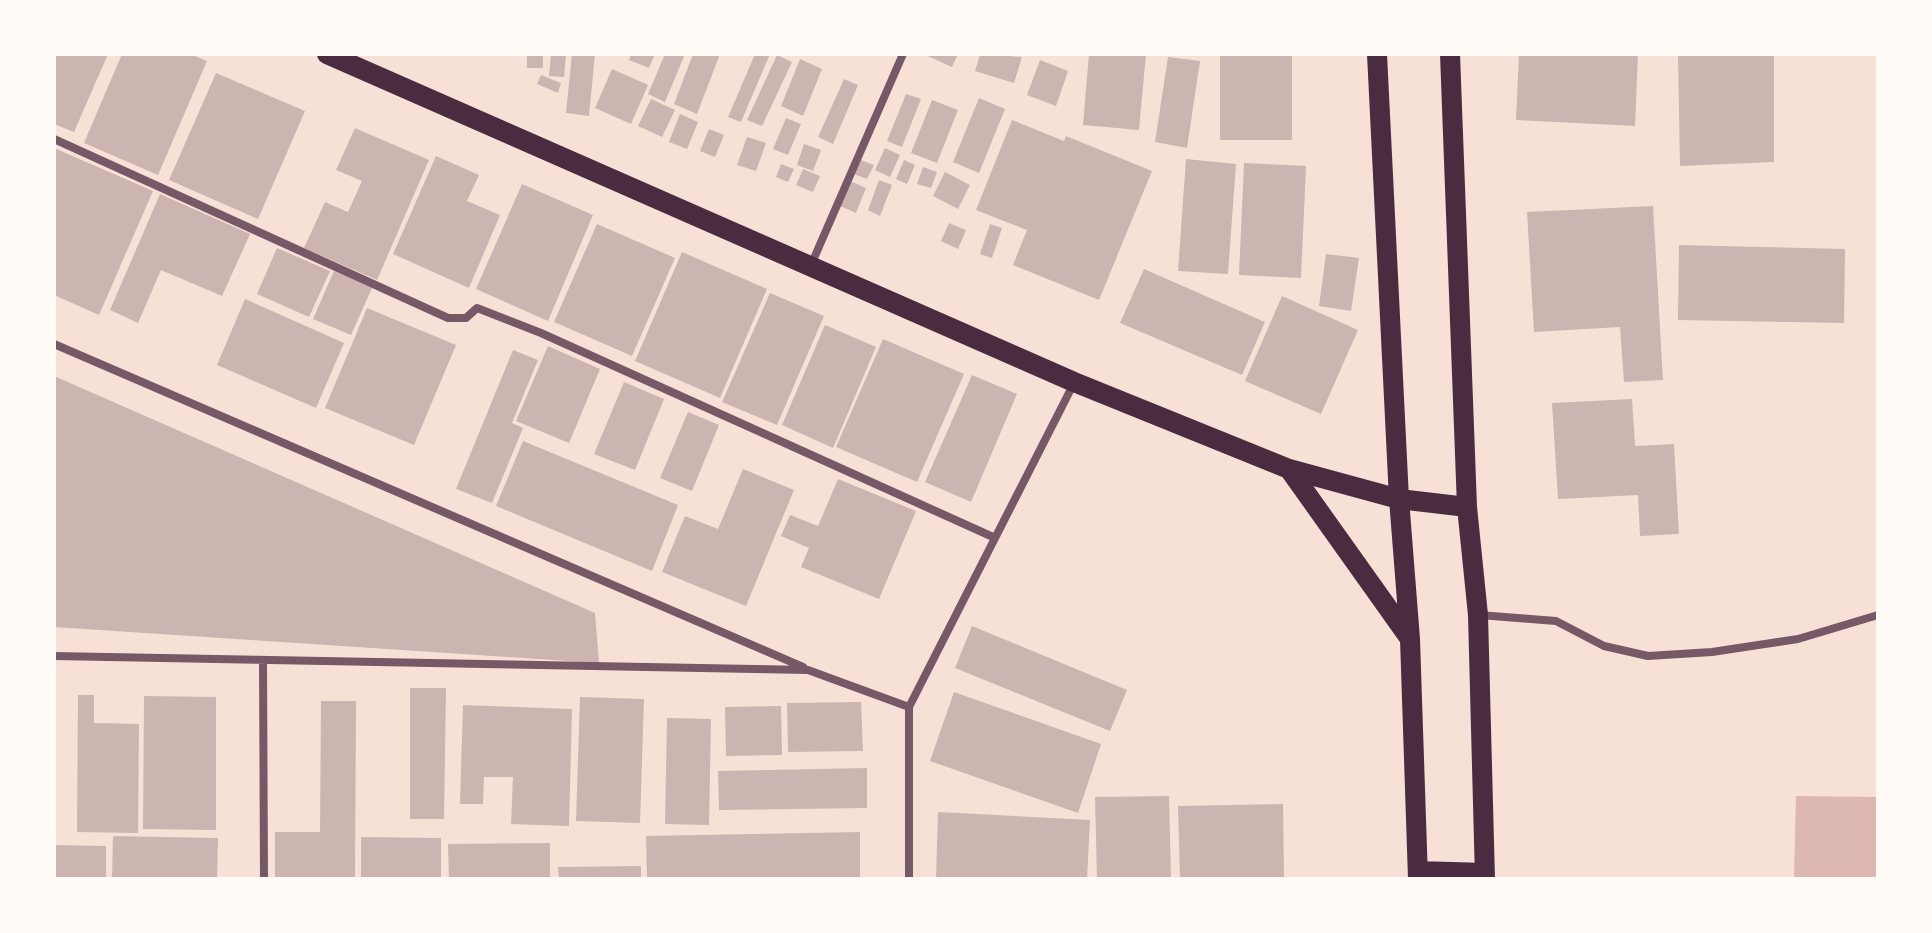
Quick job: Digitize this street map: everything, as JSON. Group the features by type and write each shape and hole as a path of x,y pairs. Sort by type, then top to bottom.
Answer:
{"main road":[{"path":"327,54 1074,382 1289,469 1399,499 1467,507"},
{"path":"1377,54 1399,499 1410,639 1418,875 1485,876 1478,615 1467,507 1450,54"},
{"path":"1289,469 1410,639"}],"street":[{"path":"811,265 903,54"},
{"path":"54,139 448,318 466,318 477,308 541,333 993,537"},
{"path":"54,344 808,670 909,707"},
{"path":"909,879 909,707 1074,382"},
{"path":"1478,615 1556,621 1604,646 1648,656 1712,652 1798,639 1878,615"},
{"path":"54,656 808,670"},
{"path":"263,661 264,879"}],"shaded area":[{"path":"1796,796 1878,797 1878,879 1794,879"}],"building":[{"path":"54,54 108,54 74,132 54,124"},
{"path":"122,54 190,54 207,61 158,175 84,143"},
{"path":"527,54 543,54 543,68 527,68"},
{"path":"551,54 566,54 564,77 549,76"},
{"path":"572,54 595,54 589,116 566,113"},
{"path":"631,54 655,54 649,68 629,60"},
{"path":"665,54 685,54 665,102 648,94"},
{"path":"693,54 720,54 697,114 674,104"},
{"path":"755,54 770,54 741,122 728,117"},
{"path":"923,54 958,54 952,67"},
{"path":"980,54 1022,57 1014,83 975,71"},
{"path":"1089,54 1146,54 1139,130 1083,125"},
{"path":"1220,54 1292,54 1292,140 1220,140"},
{"path":"1519,54 1638,54 1635,126 1516,120"},
{"path":"1678,54 1774,54 1774,162 1680,166"},
{"path":"777,55 792,62 762,126 747,120"},
{"path":"1168,57 1200,61 1187,148 1155,142"},
{"path":"800,59 822,69 803,116 781,106"},
{"path":"1040,60 1068,71 1056,106 1027,95"},
{"path":"612,69 648,85 631,124 595,108"},
{"path":"216,73 305,111 258,219 169,180"},
{"path":"541,75 561,83 558,93 537,84"},
{"path":"844,79 858,85 833,144 818,137"},
{"path":"906,94 921,99 902,147 887,141"},
{"path":"979,98 1005,109 979,173 953,162"},
{"path":"651,99 675,110 662,137 638,126"},
{"path":"932,100 958,110 937,163 911,153"},
{"path":"680,114 698,122 687,149 669,142"},
{"path":"786,118 801,124 788,155 773,149"},
{"path":"1012,120 1064,141 1066,136 1152,171 1099,300 1013,265 1027,230 976,210"},
{"path":"355,128 429,160 377,280 304,248 325,202 348,212 362,181 336,170"},
{"path":"709,129 724,135 715,157 700,151"},
{"path":"747,137 766,143 756,171 737,165"},
{"path":"804,144 821,150 813,171 797,165"},
{"path":"54,148 153,191 99,315 54,295"},
{"path":"885,148 900,155 890,177 875,170"},
{"path":"436,156 479,175 467,201 500,215 469,288 393,254"},
{"path":"1186,159 1236,164 1228,274 1178,271"},
{"path":"861,160 874,165 867,179 854,174"},
{"path":"904,160 915,165 907,184 896,179"},
{"path":"1244,163 1306,166 1301,278 1239,275"},
{"path":"781,164 794,169 788,182 776,177"},
{"path":"923,167 937,172 931,188 917,184"},
{"path":"803,169 820,176 813,192 796,185"},
{"path":"945,172 970,185 958,209 933,196"},
{"path":"879,180 892,185 880,216 868,210"},
{"path":"850,181 866,188 856,213 840,206"},
{"path":"522,184 593,215 548,321 476,289"},
{"path":"160,194 250,234 222,296 161,270 138,323 110,310"},
{"path":"1653,206 1663,380 1624,382 1620,327 1534,332 1527,212"},
{"path":"949,223 966,230 958,249 941,241"},
{"path":"597,224 675,258 632,356 554,322"},
{"path":"990,224 1002,228 992,258 980,254"},
{"path":"1679,245 1845,249 1844,323 1678,320"},
{"path":"277,248 330,271 309,317 257,294"},
{"path":"682,252 767,289 720,398 635,361"},
{"path":"1326,254 1359,258 1351,311 1319,306"},
{"path":"1144,269 1265,322 1242,375 1120,323"},
{"path":"334,271 372,288 351,335 313,319"},
{"path":"770,293 824,316 777,425 722,402"},
{"path":"1282,296 1358,330 1321,414 1245,381"},
{"path":"245,299 344,343 316,408 217,365"},
{"path":"367,308 456,345 414,445 325,408"},
{"path":"825,325 876,347 833,448 782,425"},
{"path":"883,339 964,374 917,482 836,447"},
{"path":"548,346 600,369 569,443 516,421"},
{"path":"513,350 538,360 512,423 523,428 492,503 456,489"},
{"path":"972,375 1017,394 971,502 925,482"},
{"path":"54,376 595,613 599,663 54,627"},
{"path":"624,382 664,399 635,470 594,454"},
{"path":"1632,399 1635,446 1674,444 1679,534 1640,536 1638,495 1558,499 1552,403"},
{"path":"688,412 719,425 692,491 660,478"},
{"path":"523,441 678,505 652,571 496,506"},
{"path":"743,469 794,490 746,606 662,572 685,516 718,529"},
{"path":"838,479 916,511 879,599 801,567 809,548 781,536 790,515 818,526"},
{"path":"972,626 1127,690 1110,731 955,668"},
{"path":"410,688 446,688 444,819 410,819"},
{"path":"954,692 1101,744 1078,813 930,761"},
{"path":"78,695 94,695 94,723 139,724 138,833 77,832"},
{"path":"144,696 216,697 216,830 143,829"},
{"path":"580,697 644,699 640,823 576,821"},
{"path":"321,701 356,701 355,879 275,879 275,832 320,832"},
{"path":"861,702 863,751 788,752 787,703"},
{"path":"463,705 572,709 569,826 511,824 513,777 484,777 483,804 460,804"},
{"path":"781,706 782,755 726,756 725,707"},
{"path":"667,718 711,719 709,825 665,824"},
{"path":"867,768 867,808 719,810 718,771"},
{"path":"1169,796 1171,879 1097,879 1095,797"},
{"path":"1283,804 1284,879 1180,879 1178,806"},
{"path":"938,812 1090,820 1087,879 936,879"},
{"path":"860,832 860,879 647,879 646,836"},
{"path":"113,836 218,838 217,879 112,879"},
{"path":"361,837 441,838 441,879 361,879"},
{"path":"550,843 550,879 449,879 448,844"},
{"path":"54,845 106,846 106,879 54,879"},
{"path":"641,866 641,879 559,879 558,867"}]}
